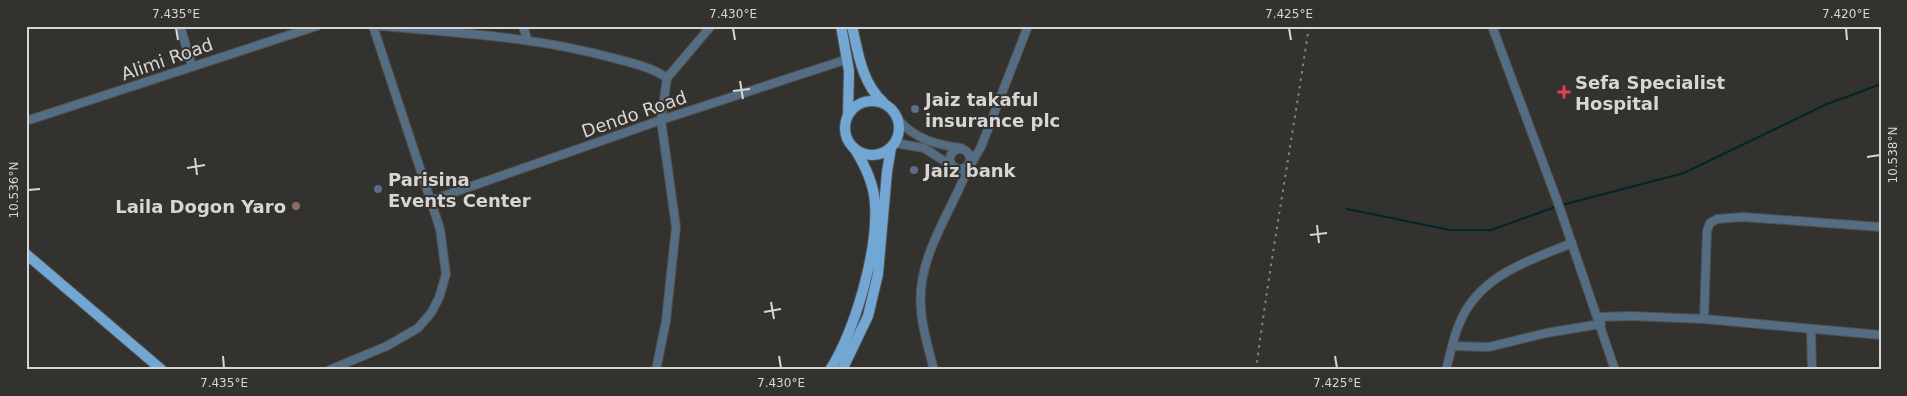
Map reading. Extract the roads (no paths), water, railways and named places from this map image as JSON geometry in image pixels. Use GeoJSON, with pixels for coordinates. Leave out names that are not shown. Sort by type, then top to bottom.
{"type":"FeatureCollection","features":[{"type":"Feature","properties":{"kind":"main road"},"geometry":{"type":"LineString","coordinates":[[830,370],[840,354],[865,281],[871,248],[874,197],[869,175],[846,134],[848,59],[841,26]]}},
{"type":"Feature","properties":{"kind":"main road"},"geometry":{"type":"LineString","coordinates":[[842,370],[868,316],[878,274],[887,172],[893,145],[899,134],[898,120],[888,106],[875,94],[866,78],[852,26]]}},
{"type":"Feature","properties":{"kind":"main road"},"geometry":{"type":"LineString","coordinates":[[848,114],[859,104],[866,101],[881,102],[888,106]]}},
{"type":"Feature","properties":{"kind":"main road"},"geometry":{"type":"LineString","coordinates":[[854,148],[872,155],[893,145]]}},
{"type":"Feature","properties":{"kind":"main road"},"geometry":{"type":"LineString","coordinates":[[26,254],[162,370]]}},
{"type":"Feature","properties":{"kind":"street"},"geometry":{"type":"LineString","coordinates":[[180,26],[192,66]]}},
{"type":"Feature","properties":{"kind":"street","name":"Alimi Road"},"geometry":{"type":"LineString","coordinates":[[26,122],[317,26]]}},
{"type":"Feature","properties":{"kind":"street"},"geometry":{"type":"LineString","coordinates":[[329,370],[395,342],[418,328],[431,313],[439,298],[446,274],[444,249],[432,200],[373,26]]}},
{"type":"Feature","properties":{"kind":"street"},"geometry":{"type":"LineString","coordinates":[[381,26],[527,39],[590,52],[655,70],[667,78]]}},
{"type":"Feature","properties":{"kind":"street"},"geometry":{"type":"LineString","coordinates":[[523,26],[527,39]]}},
{"type":"Feature","properties":{"kind":"street"},"geometry":{"type":"LineString","coordinates":[[656,370],[666,321],[676,227],[661,120],[667,78],[711,26]]}},
{"type":"Feature","properties":{"kind":"street"},"geometry":{"type":"LineString","coordinates":[[934,370],[921,310],[920,294],[933,243],[958,188],[984,139],[1028,26]]}},
{"type":"Feature","properties":{"kind":"street"},"geometry":{"type":"LineString","coordinates":[[1492,26],[1572,243],[1582,277],[1600,321],[1615,370]]}},
{"type":"Feature","properties":{"kind":"street","name":"Dendo Road"},"geometry":{"type":"LineString","coordinates":[[432,200],[661,120],[848,59]]}},
{"type":"Feature","properties":{"kind":"street"},"geometry":{"type":"LineString","coordinates":[[898,120],[914,135],[945,146],[974,149],[984,139]]}},
{"type":"Feature","properties":{"kind":"street"},"geometry":{"type":"LineString","coordinates":[[893,145],[924,148],[954,167],[969,166]]}},
{"type":"Feature","properties":{"kind":"street"},"geometry":{"type":"LineString","coordinates":[[963,149],[970,154],[969,166]]}},
{"type":"Feature","properties":{"kind":"street"},"geometry":{"type":"LineString","coordinates":[[958,188],[959,174],[950,159],[951,153],[963,149]]}},
{"type":"Feature","properties":{"kind":"street"},"geometry":{"type":"LineString","coordinates":[[1704,319],[1707,231],[1710,223],[1717,219],[1743,217],[1881,227]]}},
{"type":"Feature","properties":{"kind":"street"},"geometry":{"type":"LineString","coordinates":[[1446,370],[1452,346],[1465,312],[1481,291],[1499,276],[1572,243]]}},
{"type":"Feature","properties":{"kind":"street"},"geometry":{"type":"LineString","coordinates":[[1452,346],[1489,347],[1600,321],[1631,316],[1704,319],[1881,335]]}},
{"type":"Feature","properties":{"kind":"street"},"geometry":{"type":"LineString","coordinates":[[1811,330],[1812,370]]}},
{"type":"Feature","properties":{"kind":"waterway"},"geometry":{"type":"LineString","coordinates":[[1562,205],[1684,173],[1827,104],[1881,84]]}},
{"type":"Feature","properties":{"kind":"waterway"},"geometry":{"type":"LineString","coordinates":[[1347,209],[1450,230],[1491,230],[1558,206]]}},
{"type":"Feature","properties":{"kind":"railway"},"geometry":{"type":"LineString","coordinates":[[1256,370],[1309,26]]}},
{"type":"Feature","properties":{"kind":"place","name":"Sefa Specialist Hospital"},"geometry":{"type":"Point","coordinates":[1564,92]}},
{"type":"Feature","properties":{"kind":"place","name":"Jaiz takaful insurance plc"},"geometry":{"type":"Point","coordinates":[915,109]}},
{"type":"Feature","properties":{"kind":"place","name":"Jaiz bank"},"geometry":{"type":"Point","coordinates":[914,170]}},
{"type":"Feature","properties":{"kind":"place","name":"Parisina Events Center"},"geometry":{"type":"Point","coordinates":[378,189]}},
{"type":"Feature","properties":{"kind":"place","name":"Laila Dogon Yaro"},"geometry":{"type":"Point","coordinates":[296,206]}}]}
